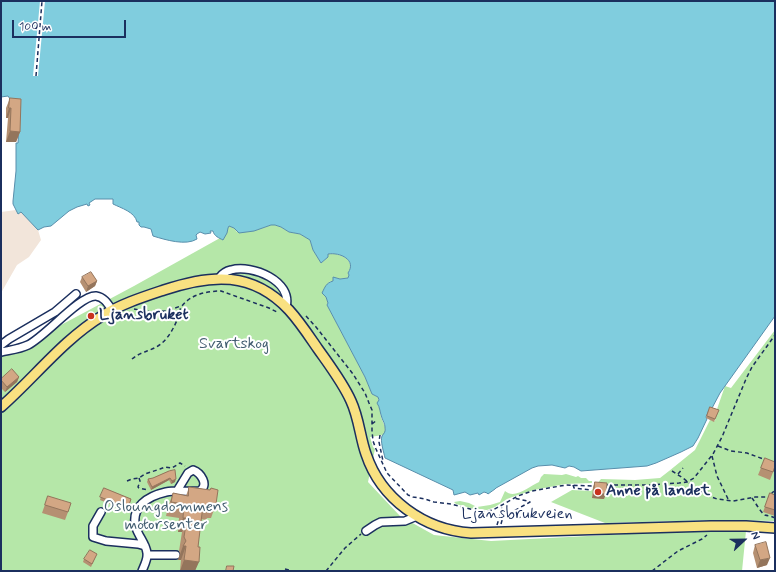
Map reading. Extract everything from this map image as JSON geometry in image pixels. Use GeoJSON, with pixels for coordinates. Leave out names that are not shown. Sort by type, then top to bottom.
{"type":"FeatureCollection","features":[{"type":"Feature","properties":{"kind":"main road","name":"Ljansbrukveien"},"geometry":{"type":"LineString","coordinates":[[1,407],[75,336],[93,322],[115,309],[142,297],[181,285],[202,280],[219,278],[230,279],[242,281],[258,287],[274,296],[284,311],[306,332],[347,392],[355,412],[366,455],[379,482],[385,490],[407,510],[436,525],[453,531],[471,533],[498,530],[711,526],[775,527]]}},
{"type":"Feature","properties":{"kind":"lane"},"geometry":{"type":"LineString","coordinates":[[219,278],[224,273],[233,269],[254,270],[262,273],[275,280],[283,289],[287,299],[284,311]]}},
{"type":"Feature","properties":{"kind":"lane"},"geometry":{"type":"LineString","coordinates":[[1,345],[55,312],[76,294]]}},
{"type":"Feature","properties":{"kind":"lane"},"geometry":{"type":"LineString","coordinates":[[1,352],[29,345],[77,305],[90,297],[95,296],[104,299],[115,309]]}},
{"type":"Feature","properties":{"kind":"lane"},"geometry":{"type":"LineString","coordinates":[[142,571],[147,555],[145,546],[136,529],[135,519],[139,507],[144,502],[156,495],[166,492],[200,492],[203,490],[205,484],[198,472],[193,470],[188,473],[177,491]]}},
{"type":"Feature","properties":{"kind":"lane"},"geometry":{"type":"LineString","coordinates":[[101,512],[93,526],[93,537],[106,541],[145,546]]}},
{"type":"Feature","properties":{"kind":"lane"},"geometry":{"type":"LineString","coordinates":[[366,531],[381,522],[405,521],[417,516]]}},
{"type":"Feature","properties":{"kind":"lane"},"geometry":{"type":"LineString","coordinates":[[147,555],[176,554]]}},
{"type":"Feature","properties":{"kind":"path"},"geometry":{"type":"LineString","coordinates":[[36,76],[42,1]]}},
{"type":"Feature","properties":{"kind":"path"},"geometry":{"type":"LineString","coordinates":[[132,358],[136,354],[157,346],[163,342],[177,320],[182,306],[186,301],[198,295],[208,292],[221,291],[269,308],[284,311]]}},
{"type":"Feature","properties":{"kind":"path"},"geometry":{"type":"LineString","coordinates":[[115,309],[130,308],[152,312],[182,306]]}},
{"type":"Feature","properties":{"kind":"path"},"geometry":{"type":"LineString","coordinates":[[303,314],[316,327],[357,380],[365,393],[372,414],[372,431],[374,441],[387,473],[408,495],[422,500],[451,504],[482,512],[493,510],[513,498],[532,491],[573,485],[596,486]]}},
{"type":"Feature","properties":{"kind":"path"},"geometry":{"type":"LineString","coordinates":[[602,486],[687,482],[698,473],[712,456],[752,367],[775,335]]}},
{"type":"Feature","properties":{"kind":"path"},"geometry":{"type":"LineString","coordinates":[[372,424],[377,420]]}},
{"type":"Feature","properties":{"kind":"path"},"geometry":{"type":"LineString","coordinates":[[380,435],[379,442],[384,465]]}},
{"type":"Feature","properties":{"kind":"path"},"geometry":{"type":"LineString","coordinates":[[717,446],[731,451],[747,453],[771,462]]}},
{"type":"Feature","properties":{"kind":"path"},"geometry":{"type":"LineString","coordinates":[[712,456],[717,476],[730,501]]}},
{"type":"Feature","properties":{"kind":"path"},"geometry":{"type":"LineString","coordinates":[[127,481],[139,478],[160,468],[172,468],[180,463],[184,464],[190,472]]}},
{"type":"Feature","properties":{"kind":"path"},"geometry":{"type":"LineString","coordinates":[[678,474],[683,468]]}},
{"type":"Feature","properties":{"kind":"path"},"geometry":{"type":"LineString","coordinates":[[672,471],[695,488],[709,496],[721,500],[730,501],[760,496],[774,498]]}},
{"type":"Feature","properties":{"kind":"path"},"geometry":{"type":"LineString","coordinates":[[139,478],[140,481],[138,487],[150,491],[156,495]]}},
{"type":"Feature","properties":{"kind":"path"},"geometry":{"type":"LineString","coordinates":[[573,485],[573,488],[591,490]]}},
{"type":"Feature","properties":{"kind":"path"},"geometry":{"type":"LineString","coordinates":[[768,496],[775,490]]}},
{"type":"Feature","properties":{"kind":"path"},"geometry":{"type":"LineString","coordinates":[[751,497],[762,513],[775,518]]}},
{"type":"Feature","properties":{"kind":"path"},"geometry":{"type":"LineString","coordinates":[[498,530],[503,517],[530,501],[513,498]]}},
{"type":"Feature","properties":{"kind":"path"},"geometry":{"type":"LineString","coordinates":[[498,530],[500,511],[503,504]]}},
{"type":"Feature","properties":{"kind":"path"},"geometry":{"type":"LineString","coordinates":[[518,509],[520,518]]}},
{"type":"Feature","properties":{"kind":"path"},"geometry":{"type":"LineString","coordinates":[[652,571],[678,551],[704,537],[708,533],[711,526]]}},
{"type":"Feature","properties":{"kind":"path"},"geometry":{"type":"LineString","coordinates":[[326,571],[345,548],[366,531]]}},
{"type":"Feature","properties":{"kind":"path"},"geometry":{"type":"LineString","coordinates":[[285,569],[293,571]]}},
{"type":"Feature","properties":{"kind":"shaded area"},"geometry":{"type":"Polygon","coordinates":[[[16,210],[18,214],[21,211],[38,230],[41,240],[29,257],[17,265],[1,293],[1,212],[16,210]]]}},
{"type":"Feature","properties":{"kind":"green space","name":"Svartskog"},"geometry":{"type":"Polygon","coordinates":[[[271,225],[281,227],[289,232],[300,234],[310,240],[313,250],[321,263],[328,257],[328,254],[337,254],[349,261],[350,268],[348,278],[336,278],[329,282],[326,297],[328,303],[327,305],[365,377],[372,394],[378,397],[381,417],[385,427],[385,433],[383,435],[370,437],[375,449],[368,482],[400,516],[434,535],[491,541],[704,530],[746,531],[742,571],[1,571],[1,357],[220,238],[223,240],[229,226],[234,228],[237,232],[246,232],[271,225]]]}},
{"type":"Feature","properties":{"kind":"green space"},"geometry":{"type":"Polygon","coordinates":[[[775,330],[775,521],[714,520],[605,523],[551,502],[572,490],[591,491],[601,479],[635,480],[660,478],[695,450],[710,420],[715,421],[716,412],[725,386],[731,388],[775,330]]]}},
{"type":"Feature","properties":{"kind":"green space"},"geometry":{"type":"Polygon","coordinates":[[[544,474],[566,474],[576,477],[578,476],[592,481],[592,483],[565,484],[534,490],[507,499],[495,507],[487,510],[474,509],[456,504],[454,502],[460,501],[477,507],[500,502],[505,491],[513,494],[518,493],[539,482],[544,474]]]}},
{"type":"Feature","properties":{"kind":"water"},"geometry":{"type":"Polygon","coordinates":[[[1,1],[775,1],[775,316],[720,393],[711,410],[709,410],[706,417],[707,419],[693,446],[647,466],[581,471],[569,466],[565,468],[552,465],[538,466],[496,488],[488,494],[484,492],[479,495],[478,493],[470,495],[465,492],[454,495],[453,490],[385,458],[381,441],[385,432],[385,425],[377,403],[379,400],[378,397],[372,394],[365,377],[327,305],[328,303],[326,297],[322,293],[327,284],[333,281],[333,277],[340,279],[348,278],[350,264],[346,258],[337,254],[328,254],[328,257],[321,263],[313,250],[310,240],[300,234],[289,232],[275,225],[254,231],[239,233],[234,228],[229,226],[223,240],[218,238],[213,231],[205,234],[200,232],[196,235],[197,239],[187,242],[176,242],[164,239],[153,236],[151,229],[141,227],[139,222],[137,222],[131,213],[113,204],[113,199],[95,199],[89,203],[90,205],[88,206],[87,204],[77,207],[69,211],[51,226],[38,230],[21,212],[18,214],[13,201],[16,171],[16,143],[18,143],[20,106],[15,106],[8,96],[1,97],[1,1]]]}},
{"type":"Feature","properties":{"kind":"pier"},"geometry":{"type":"Polygon","coordinates":[[[40,1],[45,1],[38,76],[33,76],[40,1]]]}},
{"type":"Feature","properties":{"kind":"building"},"geometry":{"type":"Polygon","coordinates":[[[10,98],[21,99],[20,132],[10,131],[10,98]]]}},
{"type":"Feature","properties":{"kind":"building"},"geometry":{"type":"Polygon","coordinates":[[[91,272],[97,281],[88,286],[82,277],[91,272]]]}},
{"type":"Feature","properties":{"kind":"building"},"geometry":{"type":"Polygon","coordinates":[[[12,369],[19,377],[7,387],[1,379],[12,369]]]}},
{"type":"Feature","properties":{"kind":"building"},"geometry":{"type":"Polygon","coordinates":[[[710,407],[719,410],[715,419],[707,416],[710,407]]]}},
{"type":"Feature","properties":{"kind":"building"},"geometry":{"type":"Polygon","coordinates":[[[765,458],[775,462],[773,472],[761,468],[765,458]]]}},
{"type":"Feature","properties":{"kind":"building"},"geometry":{"type":"Polygon","coordinates":[[[175,470],[176,479],[172,481],[170,478],[152,487],[148,479],[175,470]]]}},
{"type":"Feature","properties":{"kind":"building"},"geometry":{"type":"Polygon","coordinates":[[[595,482],[607,483],[606,494],[594,493],[595,482]]]}},
{"type":"Feature","properties":{"kind":"building"},"geometry":{"type":"Polygon","coordinates":[[[189,487],[210,490],[211,488],[218,490],[216,504],[211,504],[211,506],[203,505],[198,547],[200,547],[199,562],[184,560],[186,546],[183,546],[186,541],[184,537],[187,518],[183,518],[184,504],[171,502],[173,493],[188,496],[189,487]]]}},
{"type":"Feature","properties":{"kind":"building"},"geometry":{"type":"Polygon","coordinates":[[[104,488],[131,499],[128,508],[100,497],[104,488]]]}},
{"type":"Feature","properties":{"kind":"building"},"geometry":{"type":"Polygon","coordinates":[[[770,493],[775,495],[775,510],[765,507],[770,493]]]}},
{"type":"Feature","properties":{"kind":"building"},"geometry":{"type":"Polygon","coordinates":[[[48,496],[71,503],[68,512],[45,505],[48,496]]]}},
{"type":"Feature","properties":{"kind":"building"},"geometry":{"type":"Polygon","coordinates":[[[766,542],[770,558],[760,560],[755,545],[766,542]]]}},
{"type":"Feature","properties":{"kind":"building"},"geometry":{"type":"Polygon","coordinates":[[[90,550],[97,554],[92,564],[84,559],[90,550]]]}},
{"type":"Feature","properties":{"kind":"building"},"geometry":{"type":"Polygon","coordinates":[[[227,566],[234,566],[233,571],[226,571],[227,566]]]}},
{"type":"Feature","properties":{"kind":"place","name":"Ljansbruket"},"geometry":{"type":"Point","coordinates":[91,316]}},
{"type":"Feature","properties":{"kind":"place","name":"Anne på landet"},"geometry":{"type":"Point","coordinates":[598,492]}},
{"type":"Feature","properties":{"kind":"park label","name":"Osloungdommens motorsenter"},"geometry":{"type":"Point","coordinates":[166,517]}}]}
